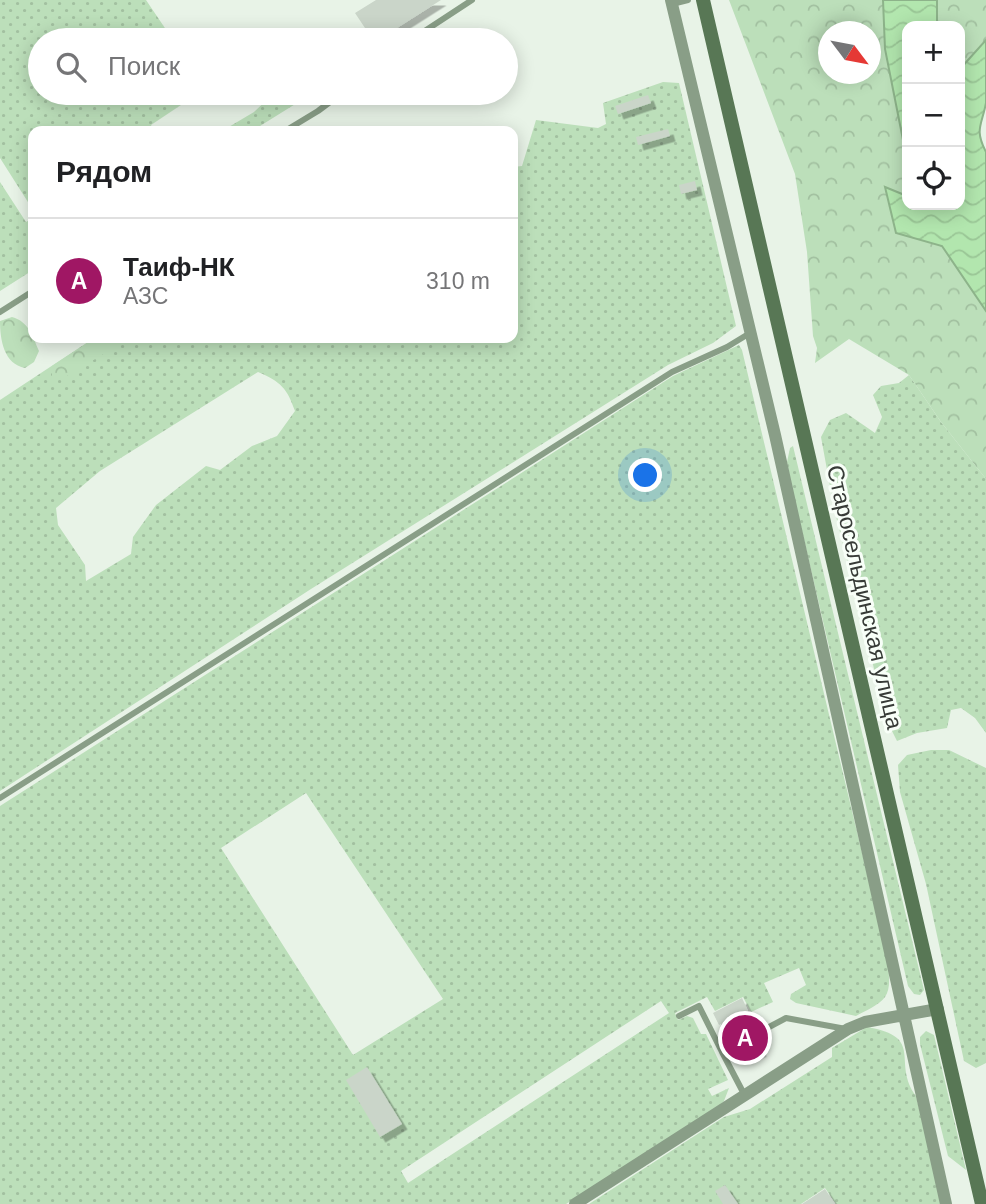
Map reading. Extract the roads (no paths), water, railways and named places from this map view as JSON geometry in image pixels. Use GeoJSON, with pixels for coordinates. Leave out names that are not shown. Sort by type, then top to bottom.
{"type":"FeatureCollection","features":[{"type":"Feature","properties":{"kind":"main road","name":"Старосельдинская улица"},"geometry":{"type":"LineString","coordinates":[[703,0],[982,1204]]}},
{"type":"Feature","properties":{"kind":"street"},"geometry":{"type":"LineString","coordinates":[[671,2],[750,333],[946,1204]]}},
{"type":"Feature","properties":{"kind":"street"},"geometry":{"type":"LineString","coordinates":[[575,1204],[848,1029],[865,1022],[938,1009]]}},
{"type":"Feature","properties":{"kind":"lane"},"geometry":{"type":"LineString","coordinates":[[429,28],[472,0]]}},
{"type":"Feature","properties":{"kind":"lane"},"geometry":{"type":"LineString","coordinates":[[671,2],[688,0]]}},
{"type":"Feature","properties":{"kind":"lane"},"geometry":{"type":"LineString","coordinates":[[293,126],[326,105]]}},
{"type":"Feature","properties":{"kind":"lane"},"geometry":{"type":"LineString","coordinates":[[0,312],[28,294]]}},
{"type":"Feature","properties":{"kind":"lane"},"geometry":{"type":"LineString","coordinates":[[0,798],[673,372],[750,333]]}},
{"type":"Feature","properties":{"kind":"lane"},"geometry":{"type":"LineString","coordinates":[[679,1016],[699,1006],[745,1095]]}},
{"type":"Feature","properties":{"kind":"lane"},"geometry":{"type":"LineString","coordinates":[[722,1052],[786,1018],[848,1029]]}},
{"type":"Feature","properties":{"kind":"water"},"geometry":{"type":"Polygon","coordinates":[[[883,0],[937,0],[937,21],[902,21],[902,135],[885,49],[883,0]]]}},
{"type":"Feature","properties":{"kind":"water"},"geometry":{"type":"Polygon","coordinates":[[[986,40],[986,103],[980,138],[986,152],[986,311],[942,246],[896,233],[885,187],[902,194],[902,210],[965,210],[965,63],[986,40]]]}},
{"type":"Feature","properties":{"kind":"place","name":"Таиф-НК"},"geometry":{"type":"Point","coordinates":[745,1038]}}]}
